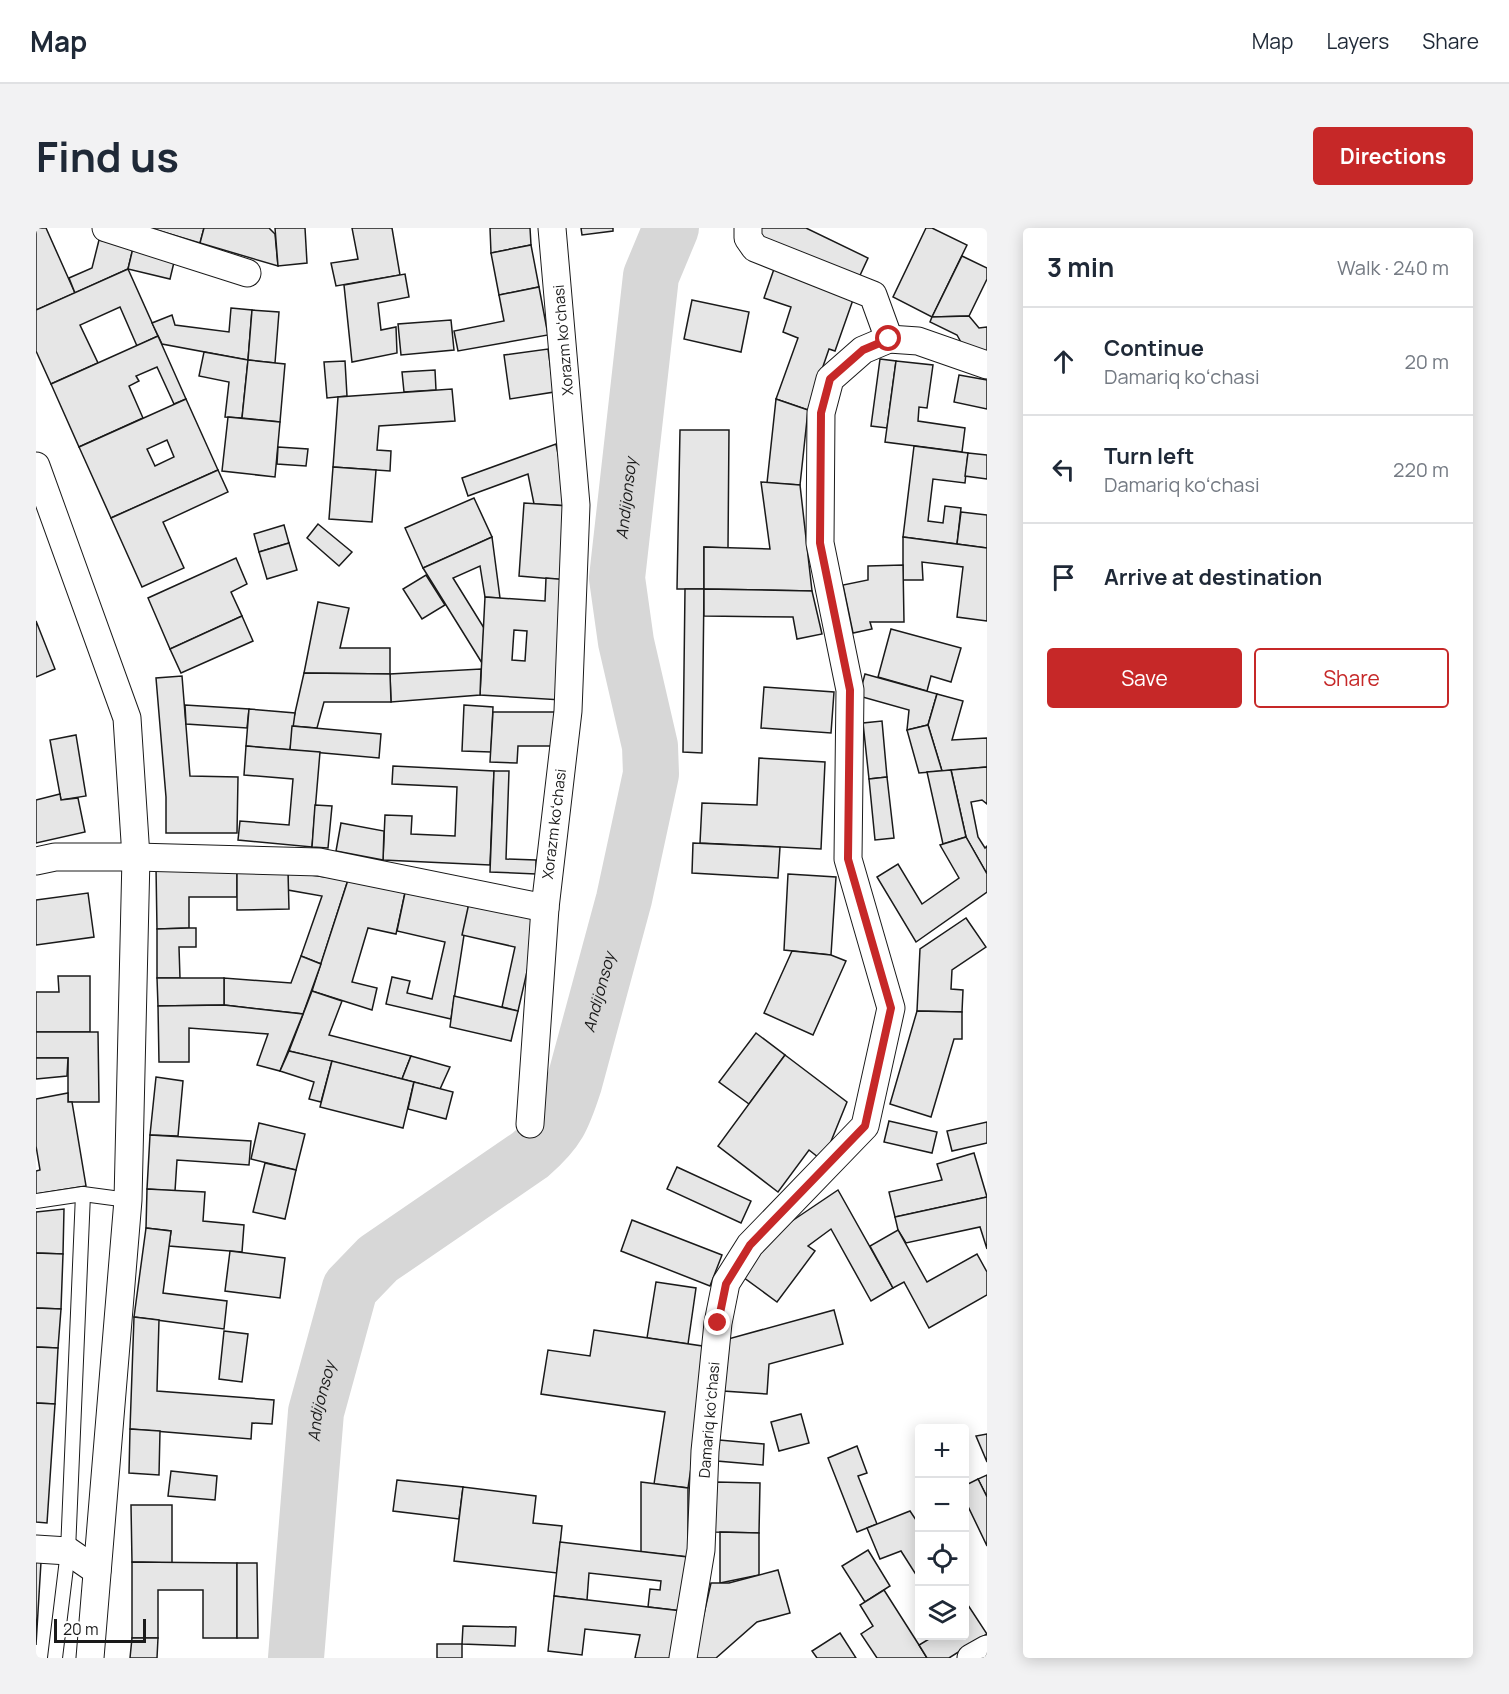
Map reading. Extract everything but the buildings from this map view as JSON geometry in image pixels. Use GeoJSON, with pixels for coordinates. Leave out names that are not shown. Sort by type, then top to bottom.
{"type":"FeatureCollection","features":[{"type":"Feature","properties":{"kind":"street"},"geometry":{"type":"LineString","coordinates":[[106,228],[247,273]]}},
{"type":"Feature","properties":{"kind":"street","name":"Xorazm koʻchasi"},"geometry":{"type":"LineString","coordinates":[[530,1124],[545,908],[568,711],[576,505],[552,228]]}},
{"type":"Feature","properties":{"kind":"street"},"geometry":{"type":"LineString","coordinates":[[748,228],[748,238],[755,248],[873,295],[889,339]]}},
{"type":"Feature","properties":{"kind":"street","name":"Damariq koʻchasi"},"geometry":{"type":"LineString","coordinates":[[683,1658],[701,1550],[706,1439],[718,1323],[726,1284],[750,1245],[865,1126],[891,1008],[848,859],[850,690],[820,543],[821,413],[830,379],[863,350],[889,339],[918,341],[987,366]]}},
{"type":"Feature","properties":{"kind":"street"},"geometry":{"type":"LineString","coordinates":[[36,466],[127,718],[136,857],[128,1200],[90,1658]]}},
{"type":"Feature","properties":{"kind":"street"},"geometry":{"type":"LineString","coordinates":[[36,861],[55,857],[136,857],[319,862],[545,908]]}},
{"type":"Feature","properties":{"kind":"street"},"geometry":{"type":"LineString","coordinates":[[36,1549],[68,1551],[96,1571]]}},
{"type":"Feature","properties":{"kind":"street"},"geometry":{"type":"LineString","coordinates":[[971,1658],[987,1649]]}},
{"type":"Feature","properties":{"kind":"lane"},"geometry":{"type":"LineString","coordinates":[[36,1201],[83,1194],[128,1200]]}},
{"type":"Feature","properties":{"kind":"lane"},"geometry":{"type":"LineString","coordinates":[[56,1658],[68,1551],[83,1194]]}},
{"type":"Feature","properties":{"kind":"waterway","name":"Andijonsoy"},"geometry":{"type":"LineString","coordinates":[[296,1658],[316,1412],[350,1288],[378,1259],[530,1155],[553,1131],[563,1115],[574,1084],[624,899],[651,774],[650,746],[626,642],[617,578],[651,276],[671,228]]}},
{"type":"Feature","properties":{"kind":"route"},"geometry":{"type":"LineString","coordinates":[[718,1323],[726,1284],[750,1245],[865,1126],[891,1008],[848,859],[850,690],[820,543],[821,413],[830,379],[863,350],[889,339]]}}]}
